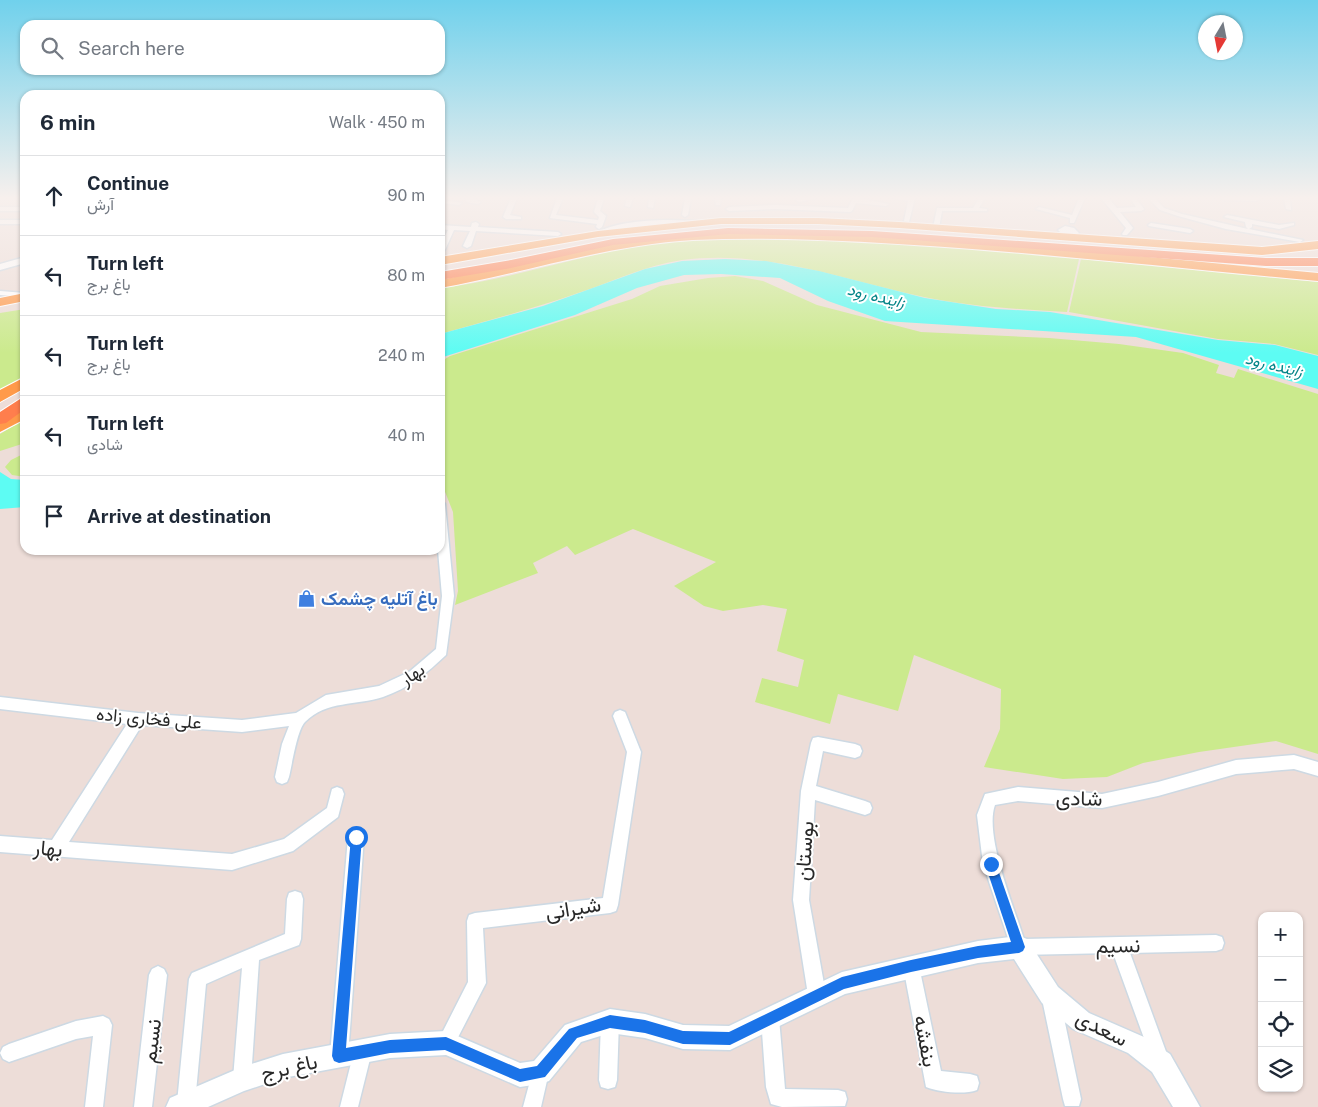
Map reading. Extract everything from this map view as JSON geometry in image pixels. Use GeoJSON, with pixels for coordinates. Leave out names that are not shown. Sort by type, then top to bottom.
{"type":"FeatureCollection","features":[{"type":"Feature","properties":{"kind":"highway"},"geometry":{"type":"LineString","coordinates":[[445,268],[544,250]]}},
{"type":"Feature","properties":{"kind":"highway"},"geometry":{"type":"LineString","coordinates":[[445,276],[498,270],[554,254],[578,250]]}},
{"type":"Feature","properties":{"kind":"highway"},"geometry":{"type":"LineString","coordinates":[[1088,250],[1318,275]]}},
{"type":"Feature","properties":{"kind":"highway"},"geometry":{"type":"LineString","coordinates":[[1091,250],[1266,262],[1318,262]]}},
{"type":"Feature","properties":{"kind":"highway"},"geometry":{"type":"LineString","coordinates":[[1173,250],[1235,254],[1295,250]]}},
{"type":"Feature","properties":{"kind":"highway"},"geometry":{"type":"LineString","coordinates":[[445,263],[505,258]]}},
{"type":"Feature","properties":{"kind":"highway"},"geometry":{"type":"LineString","coordinates":[[0,407],[20,394]]}},
{"type":"Feature","properties":{"kind":"highway"},"geometry":{"type":"LineString","coordinates":[[0,419],[20,405]]}},
{"type":"Feature","properties":{"kind":"main road"},"geometry":{"type":"LineString","coordinates":[[445,262],[501,250]]}},
{"type":"Feature","properties":{"kind":"main road"},"geometry":{"type":"LineString","coordinates":[[445,283],[488,276],[604,250]]}},
{"type":"Feature","properties":{"kind":"main road"},"geometry":{"type":"LineString","coordinates":[[1016,250],[1318,275]]}},
{"type":"Feature","properties":{"kind":"main road"},"geometry":{"type":"LineString","coordinates":[[1235,250],[1278,250]]}},
{"type":"Feature","properties":{"kind":"main road"},"geometry":{"type":"LineString","coordinates":[[0,267],[20,261]]}},
{"type":"Feature","properties":{"kind":"main road"},"geometry":{"type":"LineString","coordinates":[[0,302],[20,297]]}},
{"type":"Feature","properties":{"kind":"main road"},"geometry":{"type":"LineString","coordinates":[[0,309],[20,306]]}},
{"type":"Feature","properties":{"kind":"main road"},"geometry":{"type":"LineString","coordinates":[[0,397],[20,384]]}},
{"type":"Feature","properties":{"kind":"main road"},"geometry":{"type":"LineString","coordinates":[[0,427],[20,415]]}},
{"type":"Feature","properties":{"kind":"street"},"geometry":{"type":"LineString","coordinates":[[0,293],[20,295]]}},
{"type":"Feature","properties":{"kind":"street","name":"بهار"},"geometry":{"type":"LineString","coordinates":[[298,719],[326,700],[381,692],[414,676],[442,651],[448,596],[444,555]]}},
{"type":"Feature","properties":{"kind":"street","name":"علی فخاری زاده"},"geometry":{"type":"LineString","coordinates":[[0,703],[138,719],[242,726],[298,719]]}},
{"type":"Feature","properties":{"kind":"street","name":"شیرانی"},"geometry":{"type":"LineString","coordinates":[[446,1043],[477,983],[475,921],[610,905],[634,752],[620,716]]}},
{"type":"Feature","properties":{"kind":"street"},"geometry":{"type":"LineString","coordinates":[[56,848],[138,719]]}},
{"type":"Feature","properties":{"kind":"street"},"geometry":{"type":"LineString","coordinates":[[282,776],[289,744],[298,719]]}},
{"type":"Feature","properties":{"kind":"street","name":"بوستان"},"geometry":{"type":"LineString","coordinates":[[817,995],[801,900],[808,791],[818,743],[855,751]]}},
{"type":"Feature","properties":{"kind":"street","name":"شادی"},"geometry":{"type":"LineString","coordinates":[[1019,947],[991,864],[984,815],[990,798],[1018,794],[1102,801],[1158,789],[1236,767],[1294,762],[1318,769]]}},
{"type":"Feature","properties":{"kind":"street"},"geometry":{"type":"LineString","coordinates":[[808,791],[865,808]]}},
{"type":"Feature","properties":{"kind":"street","name":"بهار"},"geometry":{"type":"LineString","coordinates":[[0,844],[232,862],[288,846],[333,812],[337,794]]}},
{"type":"Feature","properties":{"kind":"street"},"geometry":{"type":"LineString","coordinates":[[339,1056],[356,837]]}},
{"type":"Feature","properties":{"kind":"street"},"geometry":{"type":"LineString","coordinates":[[183,1105],[198,979],[251,955],[293,939],[296,899]]}},
{"type":"Feature","properties":{"kind":"street","name":"نسیم"},"geometry":{"type":"LineString","coordinates":[[1019,947],[1216,943]]}},
{"type":"Feature","properties":{"kind":"street"},"geometry":{"type":"LineString","coordinates":[[1119,946],[1161,1063]]}},
{"type":"Feature","properties":{"kind":"street"},"geometry":{"type":"LineString","coordinates":[[532,1107],[540,1072],[573,1033],[610,1021],[645,1026],[683,1037],[730,1038],[842,983],[978,952],[1019,947]]}},
{"type":"Feature","properties":{"kind":"street","name":"سعدی"},"geometry":{"type":"LineString","coordinates":[[1019,947],[1050,995],[1080,1020],[1136,1045],[1161,1063],[1187,1107]]}},
{"type":"Feature","properties":{"kind":"street"},"geometry":{"type":"LineString","coordinates":[[242,1079],[251,955]]}},
{"type":"Feature","properties":{"kind":"street","name":"بنفشه"},"geometry":{"type":"LineString","coordinates":[[911,966],[933,1080],[970,1083]]}},
{"type":"Feature","properties":{"kind":"street","name":"نسیم"},"geometry":{"type":"LineString","coordinates":[[143,1107],[158,974]]}},
{"type":"Feature","properties":{"kind":"street"},"geometry":{"type":"LineString","coordinates":[[1050,995],[1072,1099]]}},
{"type":"Feature","properties":{"kind":"street"},"geometry":{"type":"LineString","coordinates":[[770,1018],[775,1087],[778,1097],[790,1099],[838,1099]]}},
{"type":"Feature","properties":{"kind":"street"},"geometry":{"type":"LineString","coordinates":[[608,1080],[610,1021]]}},
{"type":"Feature","properties":{"kind":"street"},"geometry":{"type":"LineString","coordinates":[[9,1053],[76,1030],[103,1025],[94,1107]]}},
{"type":"Feature","properties":{"kind":"street","name":"باغ برج"},"geometry":{"type":"LineString","coordinates":[[183,1105],[242,1079],[283,1066],[390,1046],[446,1043],[520,1075],[540,1072]]}},
{"type":"Feature","properties":{"kind":"street"},"geometry":{"type":"LineString","coordinates":[[350,1107],[363,1051]]}},
{"type":"Feature","properties":{"kind":"green space"},"geometry":{"type":"Polygon","coordinates":[[[617,250],[983,250],[1079,259],[1067,312],[959,303],[924,297],[774,262],[713,258],[669,262],[544,304],[445,333],[445,287],[491,280],[617,250]]]}},
{"type":"Feature","properties":{"kind":"green space"},"geometry":{"type":"Polygon","coordinates":[[[1081,259],[1318,282],[1318,355],[1274,344],[1218,339],[1069,312],[1081,259]]]}},
{"type":"Feature","properties":{"kind":"green space"},"geometry":{"type":"Polygon","coordinates":[[[735,276],[763,281],[817,305],[921,332],[1049,338],[1119,344],[1183,353],[1219,365],[1216,373],[1234,378],[1238,369],[1318,394],[1318,754],[1276,741],[1199,752],[1143,763],[1107,777],[1063,779],[984,767],[1000,729],[1001,689],[914,655],[898,711],[838,694],[830,724],[755,702],[762,678],[798,687],[804,660],[777,651],[787,609],[763,605],[723,611],[704,606],[674,586],[716,562],[633,529],[575,555],[567,546],[533,563],[538,573],[455,605],[458,591],[453,512],[445,492],[445,359],[632,299],[660,286],[708,278],[735,276]]]}},
{"type":"Feature","properties":{"kind":"green space"},"geometry":{"type":"Polygon","coordinates":[[[20,310],[20,379],[0,392],[0,313],[20,310]]]}},
{"type":"Feature","properties":{"kind":"green space"},"geometry":{"type":"Polygon","coordinates":[[[20,422],[20,445],[0,451],[0,434],[20,422]]]}},
{"type":"Feature","properties":{"kind":"green space"},"geometry":{"type":"Polygon","coordinates":[[[20,456],[20,476],[12,475],[5,467],[11,460],[20,456]]]}},
{"type":"Feature","properties":{"kind":"water","name":"زاینده رود"},"geometry":{"type":"Polygon","coordinates":[[[725,259],[766,261],[819,271],[925,298],[996,309],[1050,312],[1218,340],[1275,345],[1318,356],[1318,389],[1136,337],[885,321],[828,301],[780,278],[721,274],[684,275],[637,288],[575,315],[445,356],[445,333],[543,306],[645,269],[682,261],[725,259]]]}},
{"type":"Feature","properties":{"kind":"water"},"geometry":{"type":"Polygon","coordinates":[[[0,472],[11,479],[20,480],[20,507],[0,509],[0,472]]]}},
{"type":"Feature","properties":{"kind":"place","name":"باغ آتلیه چشمک"},"geometry":{"type":"Point","coordinates":[307,598]}},
{"type":"Feature","properties":{"kind":"route"},"geometry":{"type":"LineString","coordinates":[[356,837],[339,1056],[390,1046],[446,1043],[520,1075],[540,1072],[573,1033],[610,1021],[645,1026],[683,1037],[730,1038],[842,983],[978,952],[1019,947],[991,864]]}}]}
